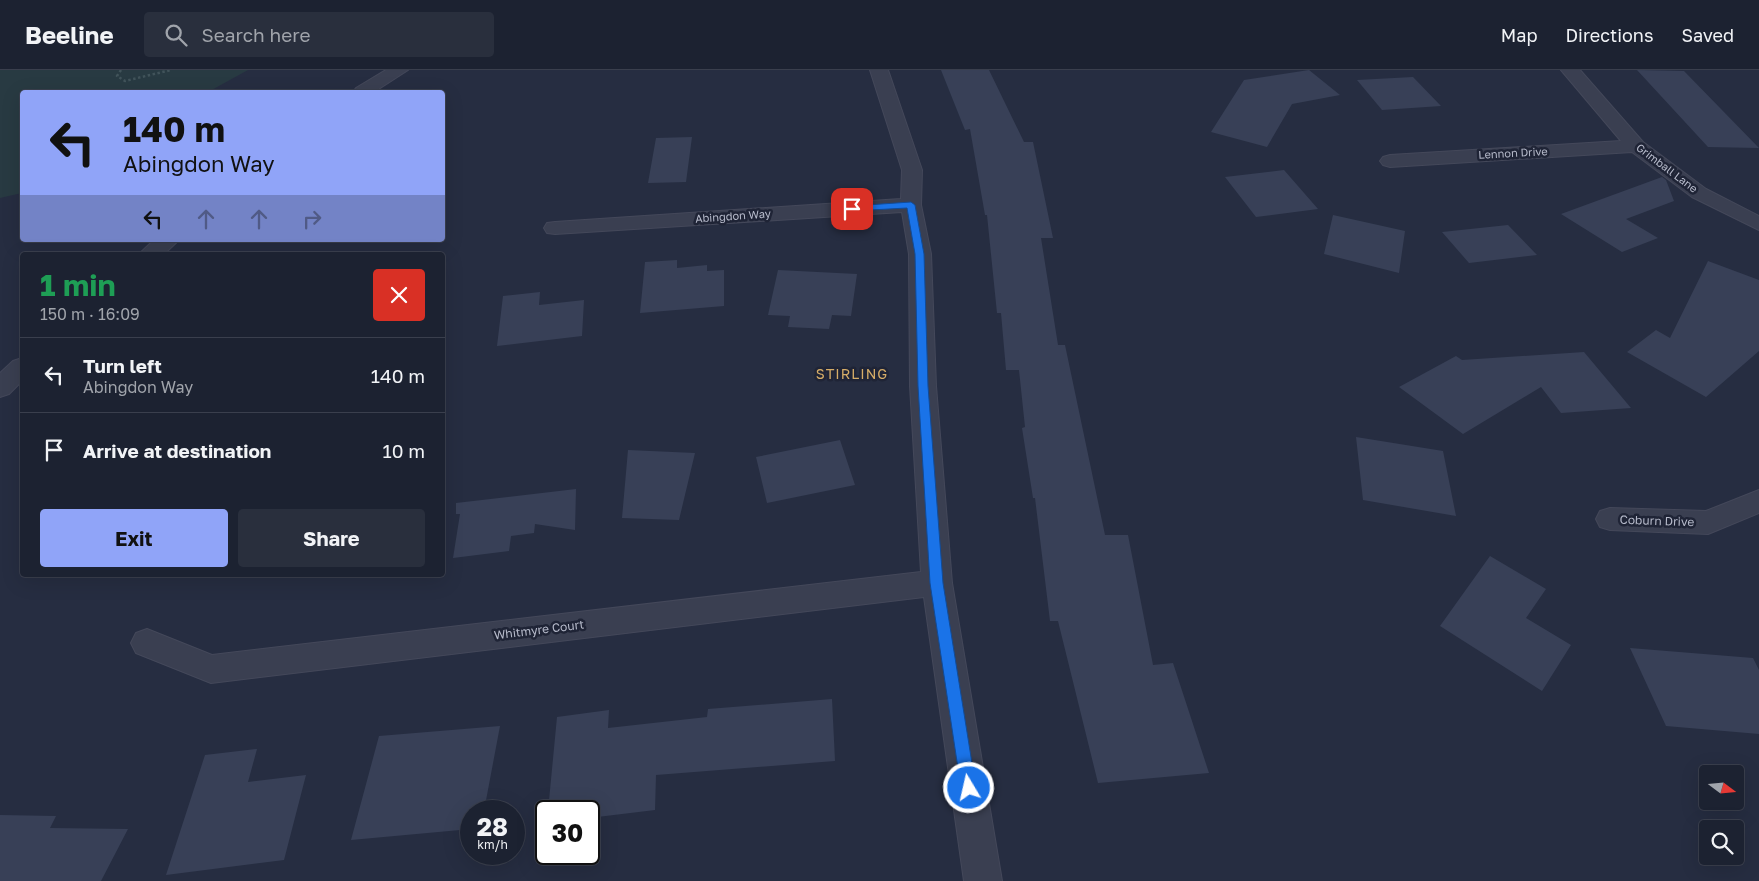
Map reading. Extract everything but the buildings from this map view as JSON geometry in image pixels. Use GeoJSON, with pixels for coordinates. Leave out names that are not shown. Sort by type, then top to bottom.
{"type":"FeatureCollection","features":[{"type":"Feature","properties":{"kind":"street"},"geometry":{"type":"LineString","coordinates":[[365,90],[400,70]]}},
{"type":"Feature","properties":{"kind":"street"},"geometry":{"type":"LineString","coordinates":[[879,70],[912,170],[911,205],[920,254],[923,386],[937,583],[983,881]]}},
{"type":"Feature","properties":{"kind":"street","name":"Grimball Lane"},"geometry":{"type":"LineString","coordinates":[[1570,70],[1636,146],[1699,193],[1759,224]]}},
{"type":"Feature","properties":{"kind":"street","name":"Lennon Drive"},"geometry":{"type":"LineString","coordinates":[[1390,161],[1636,146]]}},
{"type":"Feature","properties":{"kind":"street","name":"Abingdon Way"},"geometry":{"type":"LineString","coordinates":[[555,228],[911,205]]}},
{"type":"Feature","properties":{"kind":"street"},"geometry":{"type":"LineString","coordinates":[[153,252],[165,242]]}},
{"type":"Feature","properties":{"kind":"street"},"geometry":{"type":"LineString","coordinates":[[0,388],[20,369]]}},
{"type":"Feature","properties":{"kind":"street","name":"Coburn Drive"},"geometry":{"type":"LineString","coordinates":[[1610,519],[1708,523],[1759,501]]}},
{"type":"Feature","properties":{"kind":"street","name":"Whitmyre Court"},"geometry":{"type":"LineString","coordinates":[[147,643],[211,669],[937,583]]}},
{"type":"Feature","properties":{"kind":"path"},"geometry":{"type":"LineString","coordinates":[[121,70],[117,76],[125,81],[171,70]]}},
{"type":"Feature","properties":{"kind":"shaded area"},"geometry":{"type":"Polygon","coordinates":[[[0,70],[248,70],[212,90],[20,90],[20,193],[0,198],[0,70]]]}},
{"type":"Feature","properties":{"kind":"district","name":"STIRLING"},"geometry":{"type":"Point","coordinates":[852,374]}},
{"type":"Feature","properties":{"kind":"route"},"geometry":{"type":"LineString","coordinates":[[852,209],[911,205],[920,254],[923,386],[937,583],[969,788]]}}]}
